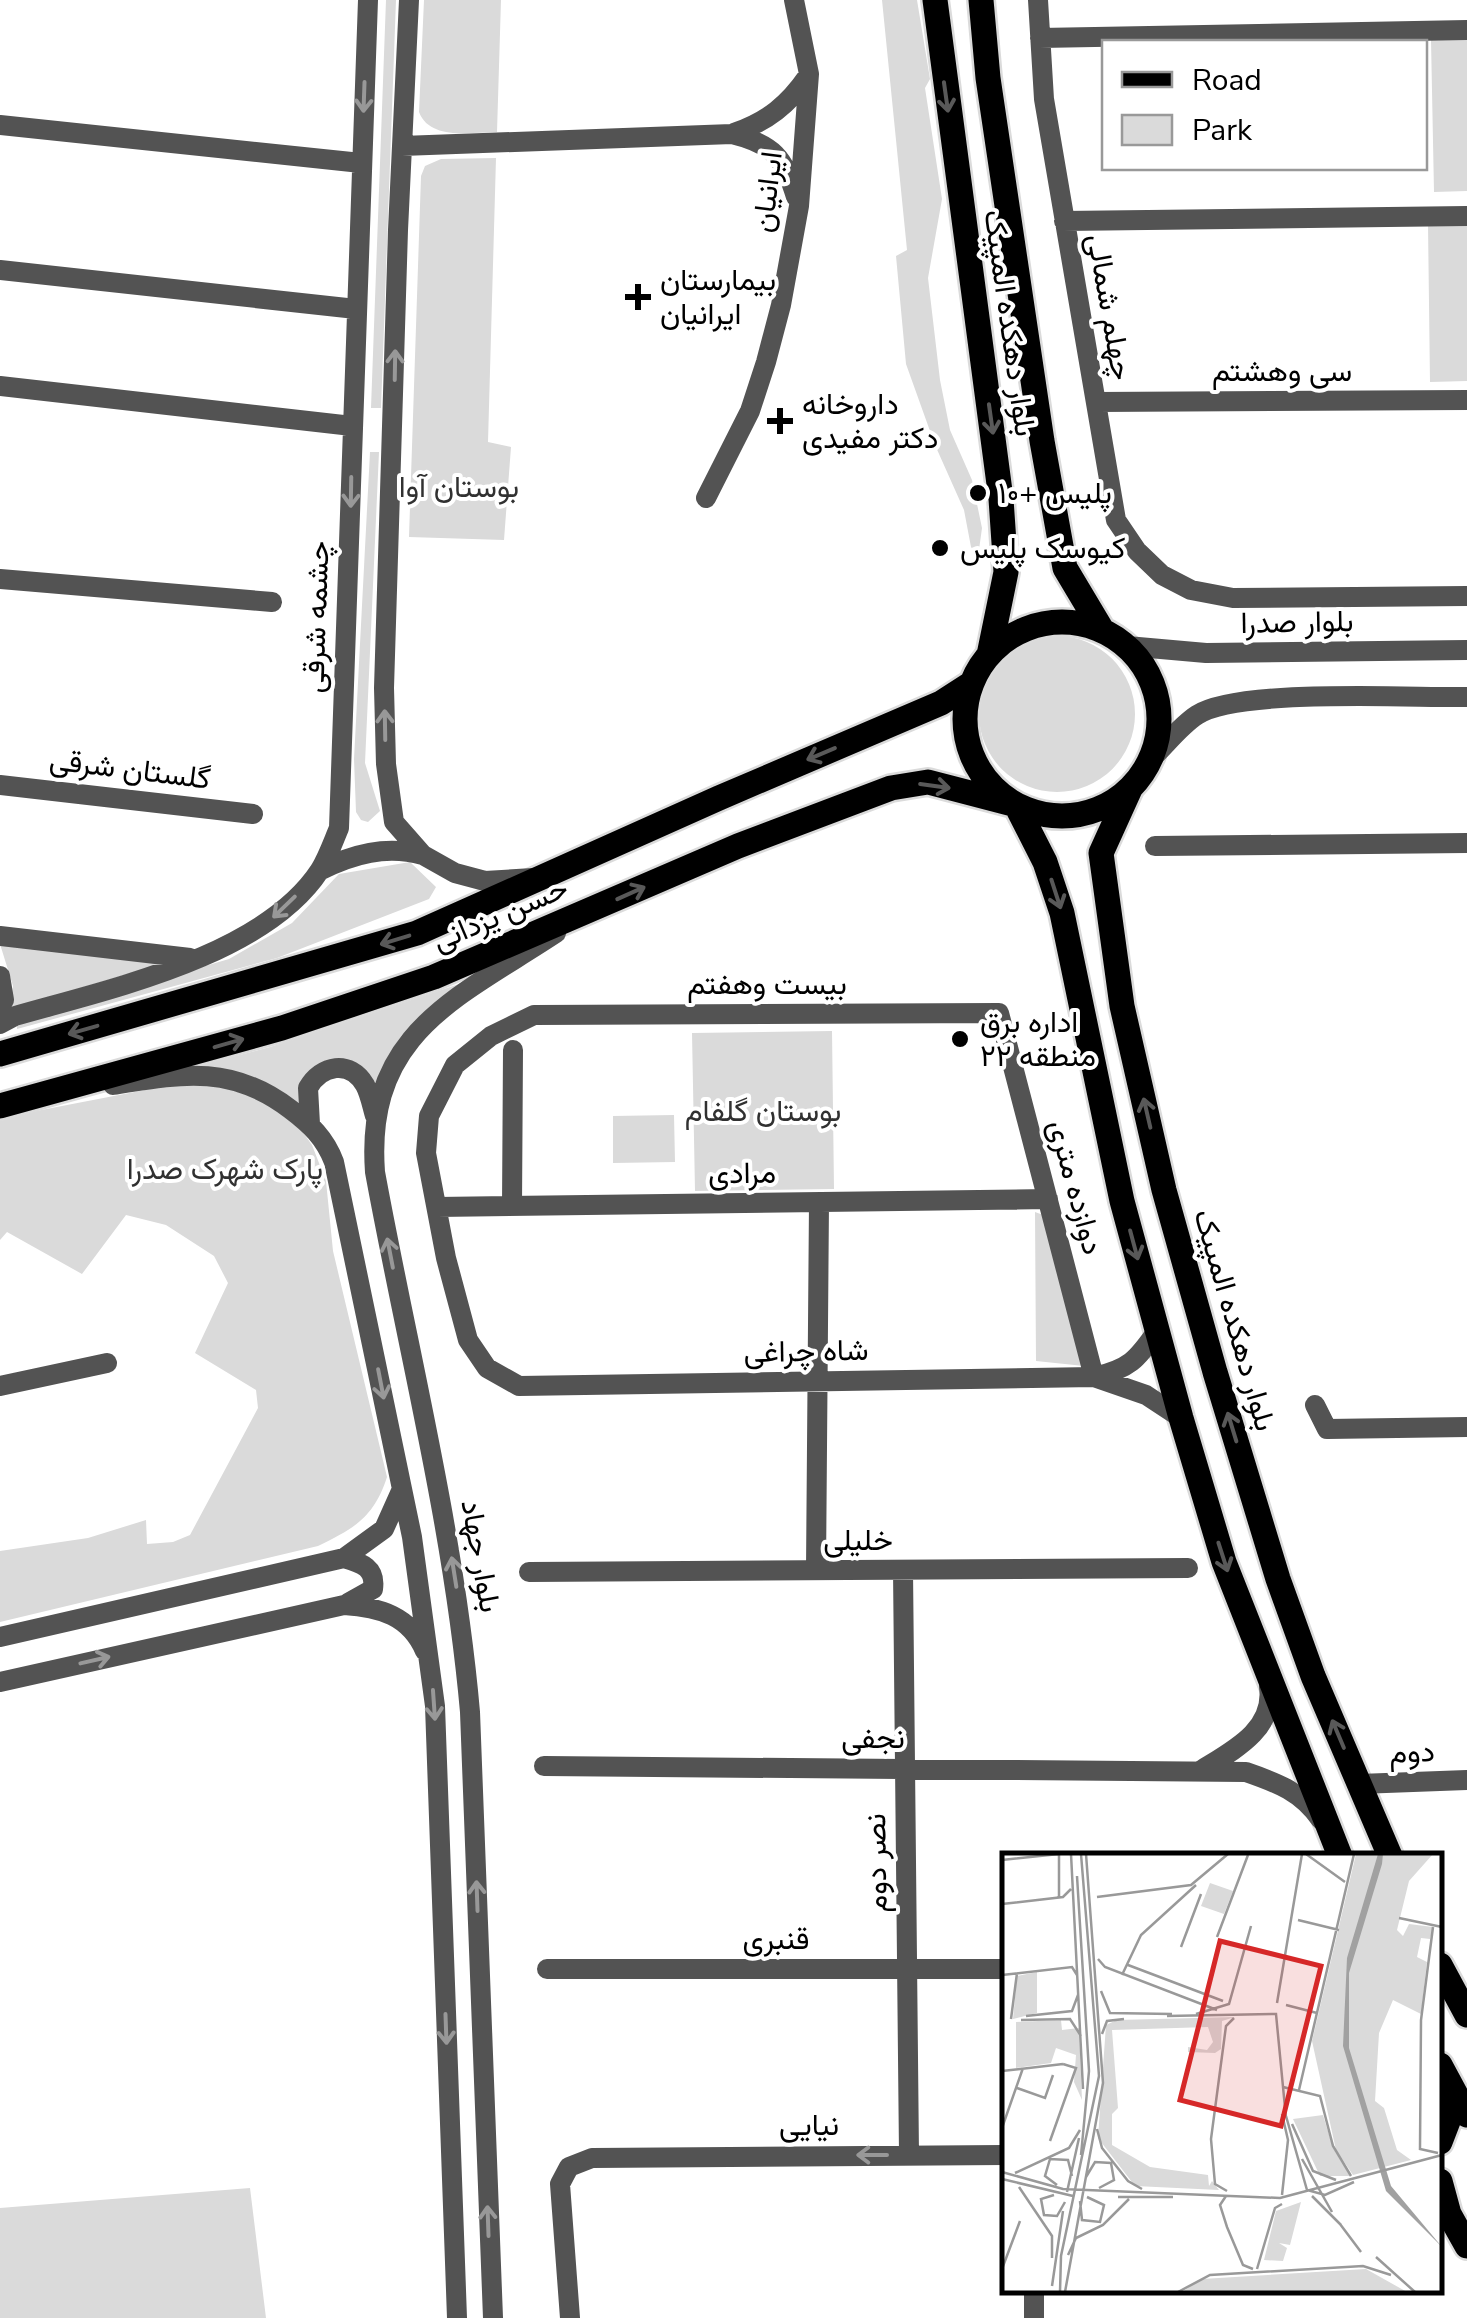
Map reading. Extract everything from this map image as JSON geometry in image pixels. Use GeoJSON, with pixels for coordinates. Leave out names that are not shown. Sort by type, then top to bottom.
{"type":"FeatureCollection","features":[{"type":"Feature","properties":{"kind":"main road","name":"بلوار دهکده المپیک"},"geometry":{"type":"LineString","coordinates":[[935,0],[1002,500],[1006,572],[989,655]]}},
{"type":"Feature","properties":{"kind":"main road","name":"بلوار دهکده المپیک"},"geometry":{"type":"LineString","coordinates":[[981,0],[991,97],[1061,546],[1066,568],[1102,630]]}},
{"type":"Feature","properties":{"kind":"main road"},"geometry":{"type":"LineString","coordinates":[[1072,622],[1102,630],[1128,646],[1147,670],[1158,698],[1160,728],[1152,758],[1130,789],[1105,806],[1076,815],[1045,815],[1016,805],[993,788],[976,765],[966,738],[965,710],[972,682],[989,655],[1012,635],[1041,624],[1072,622]]}},
{"type":"Feature","properties":{"kind":"main road","name":"حسن یزدانی"},"geometry":{"type":"LineString","coordinates":[[0,1054],[418,933],[941,703],[972,682]]}},
{"type":"Feature","properties":{"kind":"main road","name":"حسن یزدانی"},"geometry":{"type":"LineString","coordinates":[[12,1103],[282,1028],[434,977],[738,846],[890,788],[928,782],[1016,805]]}},
{"type":"Feature","properties":{"kind":"main road","name":"بلوار دهکده المپیک"},"geometry":{"type":"LineString","coordinates":[[1130,789],[1101,853],[1122,1006],[1164,1190],[1214,1372],[1278,1579],[1313,1676],[1389,1853]]}},
{"type":"Feature","properties":{"kind":"main road"},"geometry":{"type":"LineString","coordinates":[[1016,805],[1046,862],[1062,914],[1122,1201],[1224,1562],[1335,1845]]}},
{"type":"Feature","properties":{"kind":"main road"},"geometry":{"type":"LineString","coordinates":[[1442,1969],[1467,2016]]}},
{"type":"Feature","properties":{"kind":"main road"},"geometry":{"type":"LineString","coordinates":[[1442,2069],[1462,2107],[1442,2139]]}},
{"type":"Feature","properties":{"kind":"main road"},"geometry":{"type":"LineString","coordinates":[[1442,2189],[1448,2214],[1467,2246]]}},
{"type":"Feature","properties":{"kind":"street","name":"چشمه شرقی"},"geometry":{"type":"LineString","coordinates":[[0,1024],[15,1016],[154,976],[233,943],[278,915],[320,871],[340,828],[367,0]]}},
{"type":"Feature","properties":{"kind":"street"},"geometry":{"type":"LineString","coordinates":[[410,0],[384,688],[386,764],[394,822],[423,855]]}},
{"type":"Feature","properties":{"kind":"street","name":"ایرانیان"},"geometry":{"type":"LineString","coordinates":[[706,498],[750,411],[781,305],[798,206],[809,74],[794,0]]}},
{"type":"Feature","properties":{"kind":"street","name":"چهلم شمالی"},"geometry":{"type":"LineString","coordinates":[[1038,0],[1044,99],[1116,520],[1138,552],[1162,575],[1191,590],[1233,598],[1467,596]]}},
{"type":"Feature","properties":{"kind":"street"},"geometry":{"type":"LineString","coordinates":[[1040,38],[1467,30]]}},
{"type":"Feature","properties":{"kind":"street"},"geometry":{"type":"LineString","coordinates":[[732,134],[761,124],[790,102],[809,74]]}},
{"type":"Feature","properties":{"kind":"street"},"geometry":{"type":"LineString","coordinates":[[0,125],[361,163]]}},
{"type":"Feature","properties":{"kind":"street"},"geometry":{"type":"LineString","coordinates":[[402,146],[732,134],[761,141],[780,158],[798,206]]}},
{"type":"Feature","properties":{"kind":"street"},"geometry":{"type":"LineString","coordinates":[[1064,221],[1467,216]]}},
{"type":"Feature","properties":{"kind":"street"},"geometry":{"type":"LineString","coordinates":[[0,270],[356,309]]}},
{"type":"Feature","properties":{"kind":"street"},"geometry":{"type":"LineString","coordinates":[[0,386],[352,426]]}},
{"type":"Feature","properties":{"kind":"street","name":"سی وهشتم"},"geometry":{"type":"LineString","coordinates":[[1096,402],[1467,400]]}},
{"type":"Feature","properties":{"kind":"street"},"geometry":{"type":"LineString","coordinates":[[0,579],[272,602]]}},
{"type":"Feature","properties":{"kind":"street","name":"بلوار صدرا"},"geometry":{"type":"LineString","coordinates":[[1128,646],[1206,653],[1467,650]]}},
{"type":"Feature","properties":{"kind":"street"},"geometry":{"type":"LineString","coordinates":[[1152,758],[1197,714],[1221,707],[1269,698],[1467,698]]}},
{"type":"Feature","properties":{"kind":"street","name":"گلستان شرقی"},"geometry":{"type":"LineString","coordinates":[[0,785],[254,814]]}},
{"type":"Feature","properties":{"kind":"street"},"geometry":{"type":"LineString","coordinates":[[340,828],[346,839],[363,844],[382,837],[394,822]]}},
{"type":"Feature","properties":{"kind":"street"},"geometry":{"type":"LineString","coordinates":[[1155,846],[1467,843]]}},
{"type":"Feature","properties":{"kind":"street"},"geometry":{"type":"LineString","coordinates":[[320,871],[346,858],[403,850],[423,855],[455,873],[485,881],[540,878]]}},
{"type":"Feature","properties":{"kind":"street","name":"بلوار جهاد"},"geometry":{"type":"LineString","coordinates":[[493,2318],[470,1712],[463,1629],[375,1172],[375,1116],[396,1060],[420,1026],[589,911]]}},
{"type":"Feature","properties":{"kind":"street"},"geometry":{"type":"LineString","coordinates":[[0,936],[192,958]]}},
{"type":"Feature","properties":{"kind":"street"},"geometry":{"type":"LineString","coordinates":[[0,976],[4,1000],[0,1006]]}},
{"type":"Feature","properties":{"kind":"street","name":"بیست وهفتم"},"geometry":{"type":"LineString","coordinates":[[437,1207],[426,1152],[429,1116],[441,1088],[455,1065],[492,1036],[534,1015],[999,1013]]}},
{"type":"Feature","properties":{"kind":"street","name":"دوازده متری"},"geometry":{"type":"LineString","coordinates":[[999,1013],[1094,1377]]}},
{"type":"Feature","properties":{"kind":"street"},"geometry":{"type":"LineString","coordinates":[[512,1206],[514,1050]]}},
{"type":"Feature","properties":{"kind":"street"},"geometry":{"type":"LineString","coordinates":[[310,1124],[308,1088],[312,1079],[328,1068],[350,1070],[363,1081],[375,1116]]}},
{"type":"Feature","properties":{"kind":"street"},"geometry":{"type":"LineString","coordinates":[[12,1103],[162,1077],[210,1075],[240,1081],[271,1094],[310,1124],[329,1149],[402,1490],[425,1616],[435,1706],[458,2318]]}},
{"type":"Feature","properties":{"kind":"street","name":"مرادی"},"geometry":{"type":"LineString","coordinates":[[437,1207],[1048,1198]]}},
{"type":"Feature","properties":{"kind":"street"},"geometry":{"type":"LineString","coordinates":[[816,1570],[818,1202]]}},
{"type":"Feature","properties":{"kind":"street","name":"شاه چراغی"},"geometry":{"type":"LineString","coordinates":[[437,1207],[468,1340],[487,1368],[519,1386],[1094,1377]]}},
{"type":"Feature","properties":{"kind":"street"},"geometry":{"type":"LineString","coordinates":[[1094,1377],[1120,1371],[1130,1364],[1157,1331]]}},
{"type":"Feature","properties":{"kind":"street"},"geometry":{"type":"LineString","coordinates":[[0,1386],[107,1362]]}},
{"type":"Feature","properties":{"kind":"street"},"geometry":{"type":"LineString","coordinates":[[1094,1377],[1146,1395],[1181,1418]]}},
{"type":"Feature","properties":{"kind":"street"},"geometry":{"type":"LineString","coordinates":[[1315,1406],[1327,1429],[1467,1427]]}},
{"type":"Feature","properties":{"kind":"street"},"geometry":{"type":"LineString","coordinates":[[0,1637],[344,1558],[384,1529],[402,1490]]}},
{"type":"Feature","properties":{"kind":"street"},"geometry":{"type":"LineString","coordinates":[[344,1558],[370,1569],[374,1578],[373,1589],[344,1605]]}},
{"type":"Feature","properties":{"kind":"street","name":"خلیلی"},"geometry":{"type":"LineString","coordinates":[[529,1572],[1188,1568]]}},
{"type":"Feature","properties":{"kind":"street","name":"نصر دوم"},"geometry":{"type":"LineString","coordinates":[[903,1570],[909,2155]]}},
{"type":"Feature","properties":{"kind":"street"},"geometry":{"type":"LineString","coordinates":[[0,1682],[344,1605],[369,1606],[396,1617],[420,1638],[430,1662]]}},
{"type":"Feature","properties":{"kind":"street"},"geometry":{"type":"LineString","coordinates":[[1202,1769],[1238,1748],[1256,1732],[1272,1704],[1268,1680]]}},
{"type":"Feature","properties":{"kind":"street","name":"نجفی"},"geometry":{"type":"LineString","coordinates":[[544,1766],[1246,1772],[1287,1786],[1311,1805],[1335,1845]]}},
{"type":"Feature","properties":{"kind":"street","name":"دوم"},"geometry":{"type":"LineString","coordinates":[[1359,1784],[1467,1780]]}},
{"type":"Feature","properties":{"kind":"street","name":"قنبری"},"geometry":{"type":"LineString","coordinates":[[547,1969],[1002,1969]]}},
{"type":"Feature","properties":{"kind":"street","name":"نیایی"},"geometry":{"type":"LineString","coordinates":[[570,2318],[560,2184],[569,2167],[592,2158],[1002,2154]]}},
{"type":"Feature","properties":{"kind":"street"},"geometry":{"type":"LineString","coordinates":[[490,2272],[502,2318]]}},
{"type":"Feature","properties":{"kind":"green space"},"geometry":{"type":"Polygon","coordinates":[[[386,0],[396,0],[381,408],[371,408],[386,0]]]}},
{"type":"Feature","properties":{"kind":"green space"},"geometry":{"type":"Polygon","coordinates":[[[424,0],[501,0],[497,132],[442,131],[424,121],[419,112],[424,0]]]}},
{"type":"Feature","properties":{"kind":"green space"},"geometry":{"type":"Polygon","coordinates":[[[882,0],[917,0],[930,79],[925,88],[942,199],[928,278],[950,430],[972,480],[982,528],[978,557],[971,547],[964,510],[906,364],[896,256],[907,250],[882,0]]]}},
{"type":"Feature","properties":{"kind":"green space"},"geometry":{"type":"Polygon","coordinates":[[[1467,39],[1467,191],[1434,192],[1431,40],[1467,39]]]}},
{"type":"Feature","properties":{"kind":"green space","name":"بوستان آوا"},"geometry":{"type":"Polygon","coordinates":[[[496,158],[488,442],[511,447],[504,540],[409,537],[421,176],[425,166],[441,159],[496,158]]]}},
{"type":"Feature","properties":{"kind":"green space"},"geometry":{"type":"Polygon","coordinates":[[[1467,223],[1467,381],[1430,382],[1428,224],[1467,223]]]}},
{"type":"Feature","properties":{"kind":"green space"},"geometry":{"type":"Polygon","coordinates":[[[370,452],[379,452],[365,763],[380,811],[368,822],[356,812],[354,759],[370,452]]]}},
{"type":"Feature","properties":{"kind":"green space"},"geometry":{"type":"Polygon","coordinates":[[[1057,636],[1087,642],[1112,659],[1129,684],[1135,714],[1129,744],[1112,769],[1087,786],[1057,792],[1027,786],[1002,769],[985,744],[979,714],[985,684],[1002,659],[1027,642],[1057,636]]]}},
{"type":"Feature","properties":{"kind":"green space"},"geometry":{"type":"Polygon","coordinates":[[[410,862],[436,887],[429,899],[277,958],[17,1029],[17,1021],[229,959],[292,923],[339,874],[410,862]]]}},
{"type":"Feature","properties":{"kind":"green space"},"geometry":{"type":"Polygon","coordinates":[[[0,944],[171,961],[10,1009],[13,986],[0,944]]]}},
{"type":"Feature","properties":{"kind":"green space"},"geometry":{"type":"Polygon","coordinates":[[[465,982],[409,1027],[390,1054],[375,1090],[344,1060],[300,1108],[193,1067],[270,1047],[465,982]]]}},
{"type":"Feature","properties":{"kind":"green space","name":"بوستان گلفام"},"geometry":{"type":"Polygon","coordinates":[[[832,1031],[834,1189],[695,1191],[692,1033],[832,1031]]]}},
{"type":"Feature","properties":{"kind":"green space","name":"پارک شهرک صدرا"},"geometry":{"type":"Polygon","coordinates":[[[176,1084],[224,1085],[263,1100],[302,1131],[312,1145],[326,1181],[333,1251],[387,1477],[376,1502],[362,1520],[318,1546],[0,1622],[0,1551],[88,1538],[146,1520],[147,1544],[173,1542],[190,1535],[258,1408],[256,1390],[195,1353],[228,1283],[214,1256],[166,1225],[126,1215],[82,1274],[7,1232],[0,1240],[0,1121],[176,1084]]]}},
{"type":"Feature","properties":{"kind":"green space"},"geometry":{"type":"Polygon","coordinates":[[[674,1115],[675,1162],[613,1163],[613,1116],[674,1115]]]}},
{"type":"Feature","properties":{"kind":"green space"},"geometry":{"type":"Polygon","coordinates":[[[1035,1212],[1046,1216],[1084,1366],[1036,1361],[1035,1212]]]}},
{"type":"Feature","properties":{"kind":"green space"},"geometry":{"type":"Polygon","coordinates":[[[250,2188],[266,2318],[0,2318],[0,2208],[250,2188]]]}},
{"type":"Feature","properties":{"kind":"place","name":"بیمارستان ایرانیان"},"geometry":{"type":"Point","coordinates":[638,297]}},
{"type":"Feature","properties":{"kind":"place","name":"داروخانه دکتر مفیدی"},"geometry":{"type":"Point","coordinates":[780,421]}},
{"type":"Feature","properties":{"kind":"place","name":"پلیس +۱۰"},"geometry":{"type":"Point","coordinates":[978,493]}},
{"type":"Feature","properties":{"kind":"place","name":"کیوسک پلیس"},"geometry":{"type":"Point","coordinates":[940,548]}},
{"type":"Feature","properties":{"kind":"place","name":"اداره برق منطقه ۲۲"},"geometry":{"type":"Point","coordinates":[960,1039]}}]}
